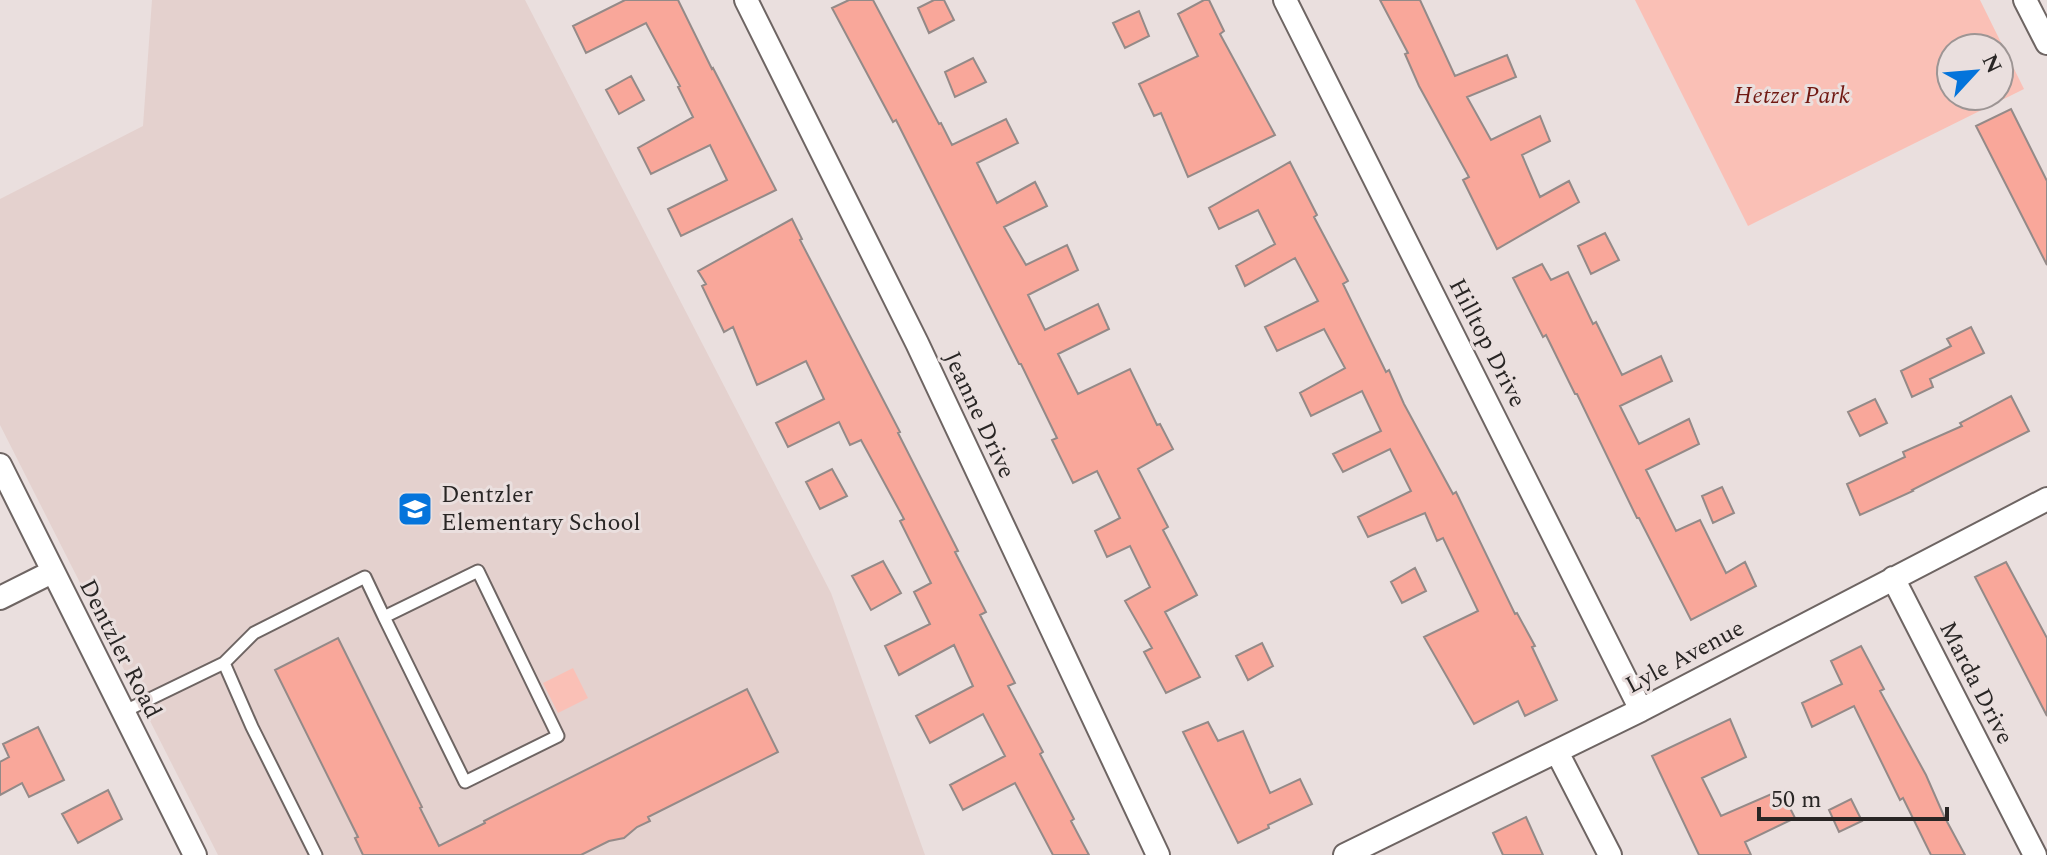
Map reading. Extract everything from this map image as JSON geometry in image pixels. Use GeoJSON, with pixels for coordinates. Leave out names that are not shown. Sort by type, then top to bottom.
{"type":"FeatureCollection","features":[{"type":"Feature","properties":{"kind":"street","name":"Jeanne Drive"},"geometry":{"type":"LineString","coordinates":[[746,0],[917,343],[1158,855]]}},
{"type":"Feature","properties":{"kind":"street","name":"Hilltop Drive"},"geometry":{"type":"LineString","coordinates":[[1285,0],[1641,710]]}},
{"type":"Feature","properties":{"kind":"street"},"geometry":{"type":"LineString","coordinates":[[2025,0],[2047,43]]}},
{"type":"Feature","properties":{"kind":"street","name":"Dentzler Road"},"geometry":{"type":"LineString","coordinates":[[0,465],[195,855]]}},
{"type":"Feature","properties":{"kind":"street","name":"Lyle Avenue"},"geometry":{"type":"LineString","coordinates":[[1345,855],[1641,710],[2047,499]]}},
{"type":"Feature","properties":{"kind":"street"},"geometry":{"type":"LineString","coordinates":[[0,598],[52,572]]}},
{"type":"Feature","properties":{"kind":"street","name":"Marda Drive"},"geometry":{"type":"LineString","coordinates":[[1893,578],[2035,855]]}},
{"type":"Feature","properties":{"kind":"street"},"geometry":{"type":"LineString","coordinates":[[1557,752],[1610,855]]}},
{"type":"Feature","properties":{"kind":"lane"},"geometry":{"type":"LineString","coordinates":[[123,712],[224,663],[254,633],[365,577],[384,617],[465,782],[558,736],[478,571],[384,617]]}},
{"type":"Feature","properties":{"kind":"lane"},"geometry":{"type":"LineString","coordinates":[[224,663],[252,727],[316,855]]}},
{"type":"Feature","properties":{"kind":"shaded area","name":"Dentzler Elementary School"},"geometry":{"type":"Polygon","coordinates":[[[152,0],[525,0],[831,593],[925,855],[218,855],[0,425],[0,199],[143,126],[152,0]]]}},
{"type":"Feature","properties":{"kind":"green space","name":"Hetzer Park"},"geometry":{"type":"Polygon","coordinates":[[[1635,0],[1980,0],[1996,32],[1935,32],[1935,112],[1978,112],[1748,226],[1635,0]]]}},
{"type":"Feature","properties":{"kind":"green space","name":"Hetzer Park"},"geometry":{"type":"Polygon","coordinates":[[[2015,71],[2024,89],[2015,93],[2015,71]]]}},
{"type":"Feature","properties":{"kind":"green space"},"geometry":{"type":"Polygon","coordinates":[[[573,668],[588,698],[558,713],[543,683],[573,668]]]}},
{"type":"Feature","properties":{"kind":"building"},"geometry":{"type":"Polygon","coordinates":[[[625,0],[678,0],[776,190],[681,236],[668,209],[727,180],[710,145],[651,174],[638,148],[693,117],[680,86],[646,23],[586,53],[573,26],[625,0]]]}},
{"type":"Feature","properties":{"kind":"building"},"geometry":{"type":"Polygon","coordinates":[[[849,0],[873,0],[952,145],[1006,119],[1018,143],[977,163],[997,203],[1035,182],[1047,206],[1004,227],[1026,265],[1067,245],[1078,270],[1028,295],[1045,330],[1098,304],[1109,329],[1058,354],[1078,394],[1130,369],[1157,425],[1160,424],[1173,449],[1138,469],[1168,527],[1163,530],[1197,595],[1165,612],[1200,677],[1166,693],[1144,652],[1152,648],[1125,601],[1150,587],[1130,546],[1107,557],[1095,531],[1120,518],[1097,471],[1073,483],[1052,440],[1057,438],[1021,364],[896,120],[893,122],[832,8],[849,0]]]}},
{"type":"Feature","properties":{"kind":"building"},"geometry":{"type":"Polygon","coordinates":[[[934,0],[944,0],[954,20],[929,33],[918,8],[934,0]]]}},
{"type":"Feature","properties":{"kind":"building"},"geometry":{"type":"Polygon","coordinates":[[[1209,0],[1224,31],[1220,34],[1275,135],[1188,177],[1161,113],[1154,116],[1139,84],[1198,56],[1178,14],[1209,0]]]}},
{"type":"Feature","properties":{"kind":"building"},"geometry":{"type":"Polygon","coordinates":[[[1380,0],[1420,0],[1455,76],[1507,55],[1516,77],[1467,97],[1491,140],[1540,116],[1550,141],[1522,155],[1540,197],[1569,181],[1579,202],[1497,249],[1463,180],[1469,177],[1419,86],[1405,54],[1408,53],[1380,0]]]}},
{"type":"Feature","properties":{"kind":"building"},"geometry":{"type":"Polygon","coordinates":[[[1139,11],[1149,36],[1125,48],[1113,23],[1139,11]]]}},
{"type":"Feature","properties":{"kind":"building"},"geometry":{"type":"Polygon","coordinates":[[[973,58],[986,82],[955,97],[945,72],[973,58]]]}},
{"type":"Feature","properties":{"kind":"building"},"geometry":{"type":"Polygon","coordinates":[[[631,76],[644,100],[619,114],[606,90],[631,76]]]}},
{"type":"Feature","properties":{"kind":"building"},"geometry":{"type":"Polygon","coordinates":[[[2005,112],[2012,112],[2047,181],[2047,265],[1976,126],[2005,112]]]}},
{"type":"Feature","properties":{"kind":"building"},"geometry":{"type":"Polygon","coordinates":[[[1290,162],[1317,215],[1314,217],[1348,281],[1343,284],[1386,372],[1389,370],[1453,494],[1456,492],[1515,614],[1535,646],[1532,647],[1557,700],[1525,716],[1518,701],[1474,724],[1424,637],[1478,611],[1443,538],[1437,541],[1425,513],[1368,537],[1358,517],[1411,491],[1390,449],[1343,472],[1333,454],[1381,431],[1362,391],[1311,416],[1300,393],[1345,368],[1324,329],[1277,351],[1265,327],[1318,301],[1295,258],[1245,286],[1236,266],[1275,244],[1258,210],[1219,229],[1209,208],[1290,162]]]}},
{"type":"Feature","properties":{"kind":"building"},"geometry":{"type":"Polygon","coordinates":[[[792,219],[958,551],[955,552],[986,612],[980,615],[1015,683],[1008,686],[1043,752],[1040,754],[1089,855],[1053,855],[1015,783],[963,810],[950,785],[1005,756],[983,714],[930,743],[916,716],[973,686],[954,645],[899,675],[885,646],[930,624],[914,592],[931,583],[900,521],[904,519],[861,440],[850,445],[839,422],[788,447],[776,423],[824,399],[806,361],[757,385],[733,327],[724,332],[702,286],[706,284],[698,271],[792,219]]]}},
{"type":"Feature","properties":{"kind":"building"},"geometry":{"type":"Polygon","coordinates":[[[1605,233],[1619,260],[1591,274],[1578,246],[1605,233]]]}},
{"type":"Feature","properties":{"kind":"building"},"geometry":{"type":"Polygon","coordinates":[[[1542,264],[1551,280],[1568,272],[1622,375],[1661,356],[1672,381],[1620,406],[1639,444],[1689,419],[1699,444],[1646,470],[1676,531],[1700,520],[1726,573],[1745,562],[1756,586],[1691,620],[1577,394],[1513,278],[1542,264]]]}},
{"type":"Feature","properties":{"kind":"building"},"geometry":{"type":"Polygon","coordinates":[[[1971,327],[1984,353],[1930,379],[1933,387],[1912,397],[1901,371],[1951,346],[1947,339],[1971,327]]]}},
{"type":"Feature","properties":{"kind":"building"},"geometry":{"type":"Polygon","coordinates":[[[2011,396],[2029,431],[1860,515],[1847,484],[1905,457],[1903,452],[1962,426],[1960,423],[2011,396]]]}},
{"type":"Feature","properties":{"kind":"building"},"geometry":{"type":"Polygon","coordinates":[[[1875,399],[1887,423],[1860,436],[1848,412],[1875,399]]]}},
{"type":"Feature","properties":{"kind":"building"},"geometry":{"type":"Polygon","coordinates":[[[832,469],[847,496],[820,509],[806,482],[832,469]]]}},
{"type":"Feature","properties":{"kind":"building"},"geometry":{"type":"Polygon","coordinates":[[[1722,487],[1734,513],[1713,523],[1702,496],[1722,487]]]}},
{"type":"Feature","properties":{"kind":"building"},"geometry":{"type":"Polygon","coordinates":[[[883,561],[901,593],[871,610],[852,576],[883,561]]]}},
{"type":"Feature","properties":{"kind":"building"},"geometry":{"type":"Polygon","coordinates":[[[2006,562],[2047,638],[2047,716],[1975,577],[2006,562]]]}},
{"type":"Feature","properties":{"kind":"building"},"geometry":{"type":"Polygon","coordinates":[[[1415,568],[1426,591],[1402,603],[1391,582],[1415,568]]]}},
{"type":"Feature","properties":{"kind":"building"},"geometry":{"type":"Polygon","coordinates":[[[338,638],[439,846],[747,689],[778,752],[648,817],[650,821],[624,838],[609,841],[581,855],[363,855],[355,838],[358,837],[275,670],[338,638]]]}},
{"type":"Feature","properties":{"kind":"building"},"geometry":{"type":"Polygon","coordinates":[[[1262,643],[1273,666],[1248,680],[1236,656],[1262,643]]]}},
{"type":"Feature","properties":{"kind":"building"},"geometry":{"type":"Polygon","coordinates":[[[1861,646],[1884,689],[1880,691],[1965,855],[1931,855],[1854,706],[1812,727],[1802,703],[1842,684],[1831,661],[1861,646]]]}},
{"type":"Feature","properties":{"kind":"building"},"geometry":{"type":"Polygon","coordinates":[[[1730,719],[1746,757],[1702,778],[1721,816],[1781,790],[1795,818],[1745,842],[1751,855],[1699,855],[1652,756],[1730,719]]]}},
{"type":"Feature","properties":{"kind":"building"},"geometry":{"type":"Polygon","coordinates":[[[1208,722],[1218,741],[1243,731],[1270,793],[1300,779],[1312,804],[1238,843],[1183,732],[1208,722]]]}},
{"type":"Feature","properties":{"kind":"building"},"geometry":{"type":"Polygon","coordinates":[[[38,727],[64,780],[29,797],[22,783],[0,795],[0,762],[9,757],[3,744],[38,727]]]}},
{"type":"Feature","properties":{"kind":"building"},"geometry":{"type":"Polygon","coordinates":[[[108,790],[122,819],[78,843],[62,814],[108,790]]]}},
{"type":"Feature","properties":{"kind":"building"},"geometry":{"type":"Polygon","coordinates":[[[1851,799],[1862,821],[1839,832],[1829,810],[1851,799]]]}},
{"type":"Feature","properties":{"kind":"building"},"geometry":{"type":"Polygon","coordinates":[[[1526,817],[1543,855],[1503,855],[1493,833],[1526,817]]]}},
{"type":"Feature","properties":{"kind":"place","name":"Dentzler Elementary School"},"geometry":{"type":"Point","coordinates":[415,509]}}]}
